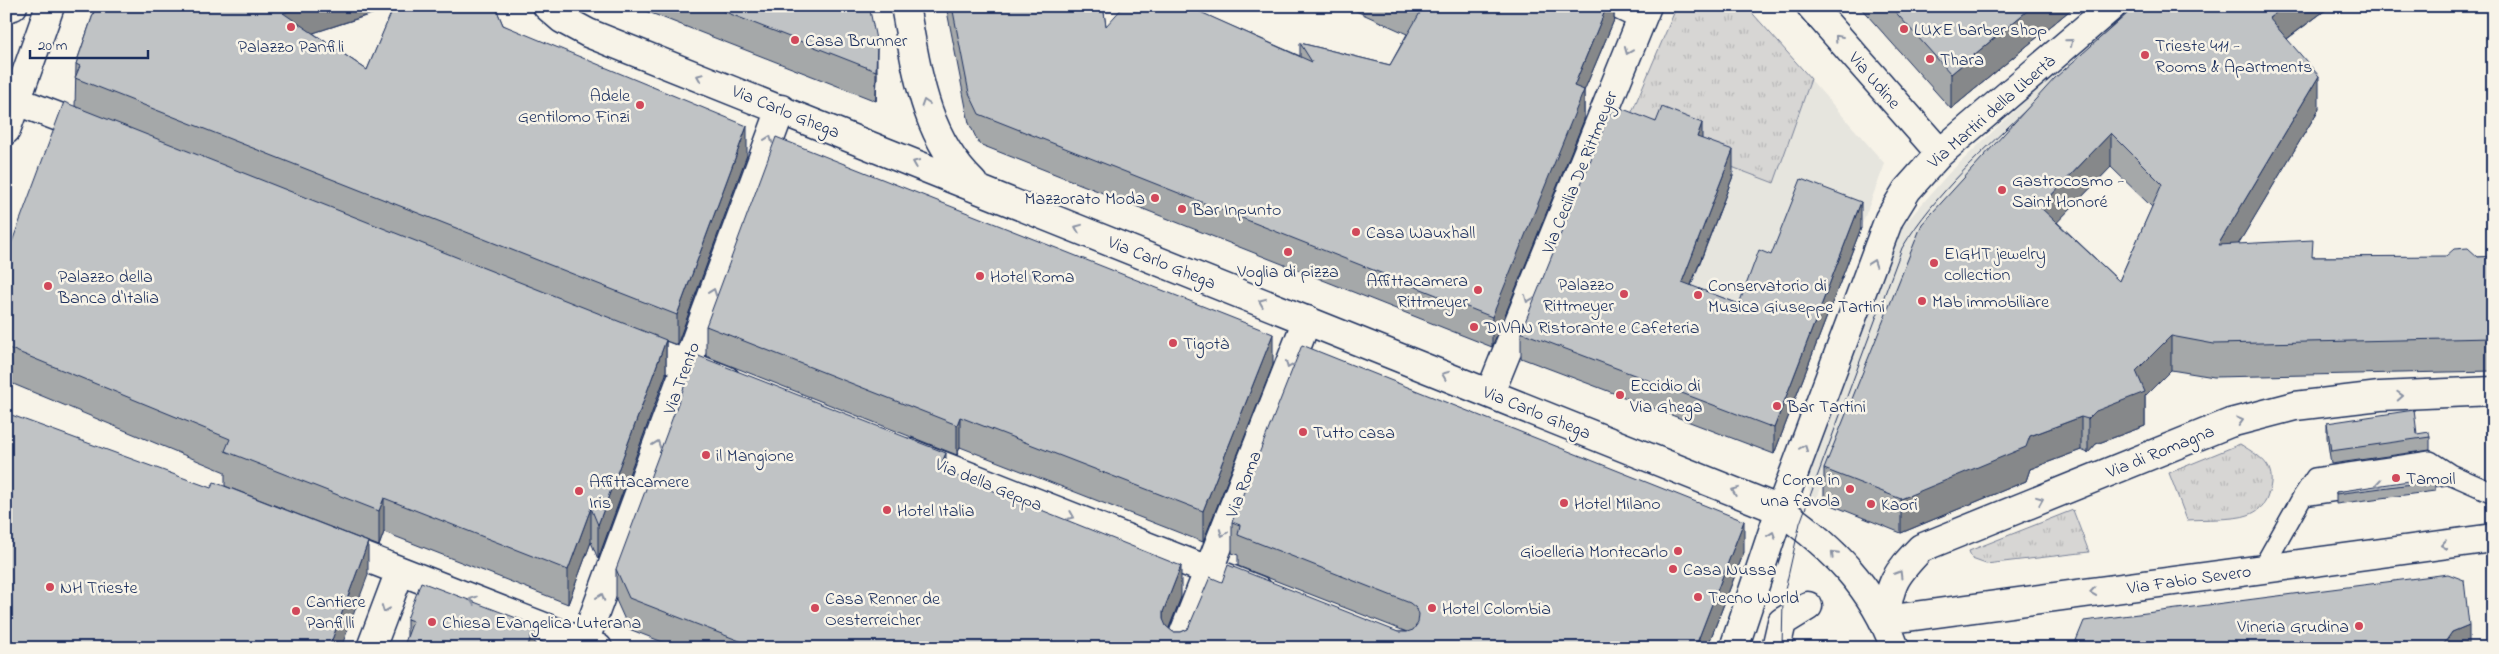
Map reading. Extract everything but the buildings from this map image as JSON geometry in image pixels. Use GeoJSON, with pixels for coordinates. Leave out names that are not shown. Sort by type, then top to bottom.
{"type":"FeatureCollection","features":[{"type":"Feature","properties":{"kind":"main road"},"geometry":{"type":"LineString","coordinates":[[6,8],[13,6]]}},
{"type":"Feature","properties":{"kind":"main road"},"geometry":{"type":"LineString","coordinates":[[6,130],[12,98],[50,6]]}},
{"type":"Feature","properties":{"kind":"main road","name":"Via Carlo Ghega"},"geometry":{"type":"LineString","coordinates":[[547,6],[562,19],[588,33],[1780,510],[1828,548],[1865,588],[1885,620],[1895,648]]}},
{"type":"Feature","properties":{"kind":"main road"},"geometry":{"type":"LineString","coordinates":[[905,6],[922,96],[930,118],[958,169],[978,188]]}},
{"type":"Feature","properties":{"kind":"main road","name":"Via Udine"},"geometry":{"type":"LineString","coordinates":[[1811,6],[1940,153]]}},
{"type":"Feature","properties":{"kind":"main road","name":"Via Martiri della Libertà"},"geometry":{"type":"LineString","coordinates":[[1734,648],[1780,510],[1889,219],[1907,190],[1940,153],[2112,6]]}},
{"type":"Feature","properties":{"kind":"main road","name":"Via Cecilia De Rittmeyer"},"geometry":{"type":"LineString","coordinates":[[1490,393],[1636,9]]}},
{"type":"Feature","properties":{"kind":"main road"},"geometry":{"type":"LineString","coordinates":[[12,98],[115,139]]}},
{"type":"Feature","properties":{"kind":"main road","name":"Via Trento"},"geometry":{"type":"LineString","coordinates":[[588,646],[686,364],[781,109]]}},
{"type":"Feature","properties":{"kind":"main road","name":"Via Roma"},"geometry":{"type":"LineString","coordinates":[[1178,648],[1307,320]]}},
{"type":"Feature","properties":{"kind":"main road"},"geometry":{"type":"LineString","coordinates":[[610,334],[752,390]]}},
{"type":"Feature","properties":{"kind":"main road","name":"Via di Romagna"},"geometry":{"type":"LineString","coordinates":[[1885,620],[1889,595],[1899,571],[1921,548],[2230,423],[2295,406],[2380,396],[2493,391]]}},
{"type":"Feature","properties":{"kind":"main road","name":"Via della Geppa"},"geometry":{"type":"LineString","coordinates":[[891,445],[1277,598]]}},
{"type":"Feature","properties":{"kind":"main road"},"geometry":{"type":"LineString","coordinates":[[308,535],[588,646]]}},
{"type":"Feature","properties":{"kind":"main road","name":"Via Fabio Severo"},"geometry":{"type":"LineString","coordinates":[[1885,620],[2493,538]]}},
{"type":"Feature","properties":{"kind":"main road"},"geometry":{"type":"LineString","coordinates":[[371,648],[400,571]]}},
{"type":"Feature","properties":{"kind":"main road"},"geometry":{"type":"LineString","coordinates":[[1794,648],[1774,629],[1808,606]]}},
{"type":"Feature","properties":{"kind":"lane"},"geometry":{"type":"LineString","coordinates":[[2262,569],[2303,496],[2450,474],[2493,493]]}},
{"type":"Feature","properties":{"kind":"shaded area","name":"Conservatorio di Musica Giuseppe Tartini"},"geometry":{"type":"Polygon","coordinates":[[[1677,6],[1746,6],[1885,164],[1774,454],[1535,363],[1677,6]]]}},
{"type":"Feature","properties":{"kind":"shaded area"},"geometry":{"type":"Polygon","coordinates":[[[2125,6],[2148,6],[1869,363],[1816,501],[1807,487],[1806,477],[1902,227],[1949,173],[2125,6]]]}},
{"type":"Feature","properties":{"kind":"green space"},"geometry":{"type":"Polygon","coordinates":[[[1677,6],[1746,6],[1811,79],[1774,183],[1708,158],[1711,145],[1654,121],[1649,133],[1626,126],[1677,6]]]}},
{"type":"Feature","properties":{"kind":"green space"},"geometry":{"type":"Polygon","coordinates":[[[2240,444],[2256,454],[2270,471],[2270,487],[2264,504],[2254,512],[2242,517],[2187,520],[2169,473],[2240,444]]]}},
{"type":"Feature","properties":{"kind":"green space"},"geometry":{"type":"Polygon","coordinates":[[[2073,510],[2089,552],[1986,564],[1972,559],[1969,551],[2073,510]]]}},
{"type":"Feature","properties":{"kind":"tram line"},"geometry":{"type":"LineString","coordinates":[[2088,50],[2134,6]]}},
{"type":"Feature","properties":{"kind":"tram line"},"geometry":{"type":"LineString","coordinates":[[1782,648],[1783,599],[1800,523],[1902,248],[1930,208],[1962,172],[2032,104]]}},
{"type":"Feature","properties":{"kind":"place","name":"Palazzo Panfili"},"geometry":{"type":"Point","coordinates":[291,27]}},
{"type":"Feature","properties":{"kind":"place","name":"LUXE barber shop"},"geometry":{"type":"Point","coordinates":[1904,29]}},
{"type":"Feature","properties":{"kind":"place","name":"Casa Brunner"},"geometry":{"type":"Point","coordinates":[795,40]}},
{"type":"Feature","properties":{"kind":"place","name":"Trieste 411 - Rooms & Apartments"},"geometry":{"type":"Point","coordinates":[2145,55]}},
{"type":"Feature","properties":{"kind":"place","name":"Thara"},"geometry":{"type":"Point","coordinates":[1930,59]}},
{"type":"Feature","properties":{"kind":"place","name":"Adele Gentilomo Finzi"},"geometry":{"type":"Point","coordinates":[640,105]}},
{"type":"Feature","properties":{"kind":"place","name":"Gastrocosmo - Saint Honoré"},"geometry":{"type":"Point","coordinates":[2002,190]}},
{"type":"Feature","properties":{"kind":"place","name":"Mazzorato Moda"},"geometry":{"type":"Point","coordinates":[1155,198]}},
{"type":"Feature","properties":{"kind":"place","name":"Bar Inpunto"},"geometry":{"type":"Point","coordinates":[1182,209]}},
{"type":"Feature","properties":{"kind":"place","name":"Casa Wauxhall"},"geometry":{"type":"Point","coordinates":[1356,232]}},
{"type":"Feature","properties":{"kind":"place","name":"Voglia di pizza"},"geometry":{"type":"Point","coordinates":[1288,252]}},
{"type":"Feature","properties":{"kind":"place","name":"EIGHT jewelry collection"},"geometry":{"type":"Point","coordinates":[1934,263]}},
{"type":"Feature","properties":{"kind":"place","name":"Hotel Roma"},"geometry":{"type":"Point","coordinates":[980,276]}},
{"type":"Feature","properties":{"kind":"place","name":"Palazzo della Banca d'Italia"},"geometry":{"type":"Point","coordinates":[48,286]}},
{"type":"Feature","properties":{"kind":"place","name":"Affittacamera Rittmeyer"},"geometry":{"type":"Point","coordinates":[1478,290]}},
{"type":"Feature","properties":{"kind":"place","name":"Palazzo Rittmeyer"},"geometry":{"type":"Point","coordinates":[1624,294]}},
{"type":"Feature","properties":{"kind":"place","name":"Conservatorio di Musica Giuseppe Tartini"},"geometry":{"type":"Point","coordinates":[1698,295]}},
{"type":"Feature","properties":{"kind":"place","name":"Mab immobiliare"},"geometry":{"type":"Point","coordinates":[1922,301]}},
{"type":"Feature","properties":{"kind":"place","name":"DIVAN Ristorante e Cafeteria"},"geometry":{"type":"Point","coordinates":[1474,327]}},
{"type":"Feature","properties":{"kind":"place","name":"Tigotà"},"geometry":{"type":"Point","coordinates":[1173,343]}},
{"type":"Feature","properties":{"kind":"place","name":"Eccidio di Via Ghega"},"geometry":{"type":"Point","coordinates":[1620,395]}},
{"type":"Feature","properties":{"kind":"place","name":"Bar Tartini"},"geometry":{"type":"Point","coordinates":[1777,406]}},
{"type":"Feature","properties":{"kind":"place","name":"Tutto casa"},"geometry":{"type":"Point","coordinates":[1303,432]}},
{"type":"Feature","properties":{"kind":"place","name":"il Mangione"},"geometry":{"type":"Point","coordinates":[706,455]}},
{"type":"Feature","properties":{"kind":"place","name":"Tamoil"},"geometry":{"type":"Point","coordinates":[2396,478]}},
{"type":"Feature","properties":{"kind":"place","name":"Come in una favola"},"geometry":{"type":"Point","coordinates":[1850,489]}},
{"type":"Feature","properties":{"kind":"place","name":"Affittacamere Iris"},"geometry":{"type":"Point","coordinates":[579,491]}},
{"type":"Feature","properties":{"kind":"place","name":"Hotel Milano"},"geometry":{"type":"Point","coordinates":[1564,503]}},
{"type":"Feature","properties":{"kind":"place","name":"Kaori"},"geometry":{"type":"Point","coordinates":[1871,504]}},
{"type":"Feature","properties":{"kind":"place","name":"Hotel Italia"},"geometry":{"type":"Point","coordinates":[887,510]}},
{"type":"Feature","properties":{"kind":"place","name":"Gioelleria Montecarlo"},"geometry":{"type":"Point","coordinates":[1678,551]}},
{"type":"Feature","properties":{"kind":"place","name":"Casa Nussa"},"geometry":{"type":"Point","coordinates":[1673,569]}},
{"type":"Feature","properties":{"kind":"place","name":"NH Trieste"},"geometry":{"type":"Point","coordinates":[50,587]}},
{"type":"Feature","properties":{"kind":"place","name":"Tecno World"},"geometry":{"type":"Point","coordinates":[1698,597]}},
{"type":"Feature","properties":{"kind":"place","name":"Casa Renner de Oesterreicher"},"geometry":{"type":"Point","coordinates":[815,608]}},
{"type":"Feature","properties":{"kind":"place","name":"Hotel Colombia"},"geometry":{"type":"Point","coordinates":[1432,608]}},
{"type":"Feature","properties":{"kind":"place","name":"Cantiere Panfilli"},"geometry":{"type":"Point","coordinates":[296,611]}},
{"type":"Feature","properties":{"kind":"place","name":"Chiesa Evangelica Luterana"},"geometry":{"type":"Point","coordinates":[432,622]}},
{"type":"Feature","properties":{"kind":"place","name":"Vineria Grudina"},"geometry":{"type":"Point","coordinates":[2359,626]}}]}
